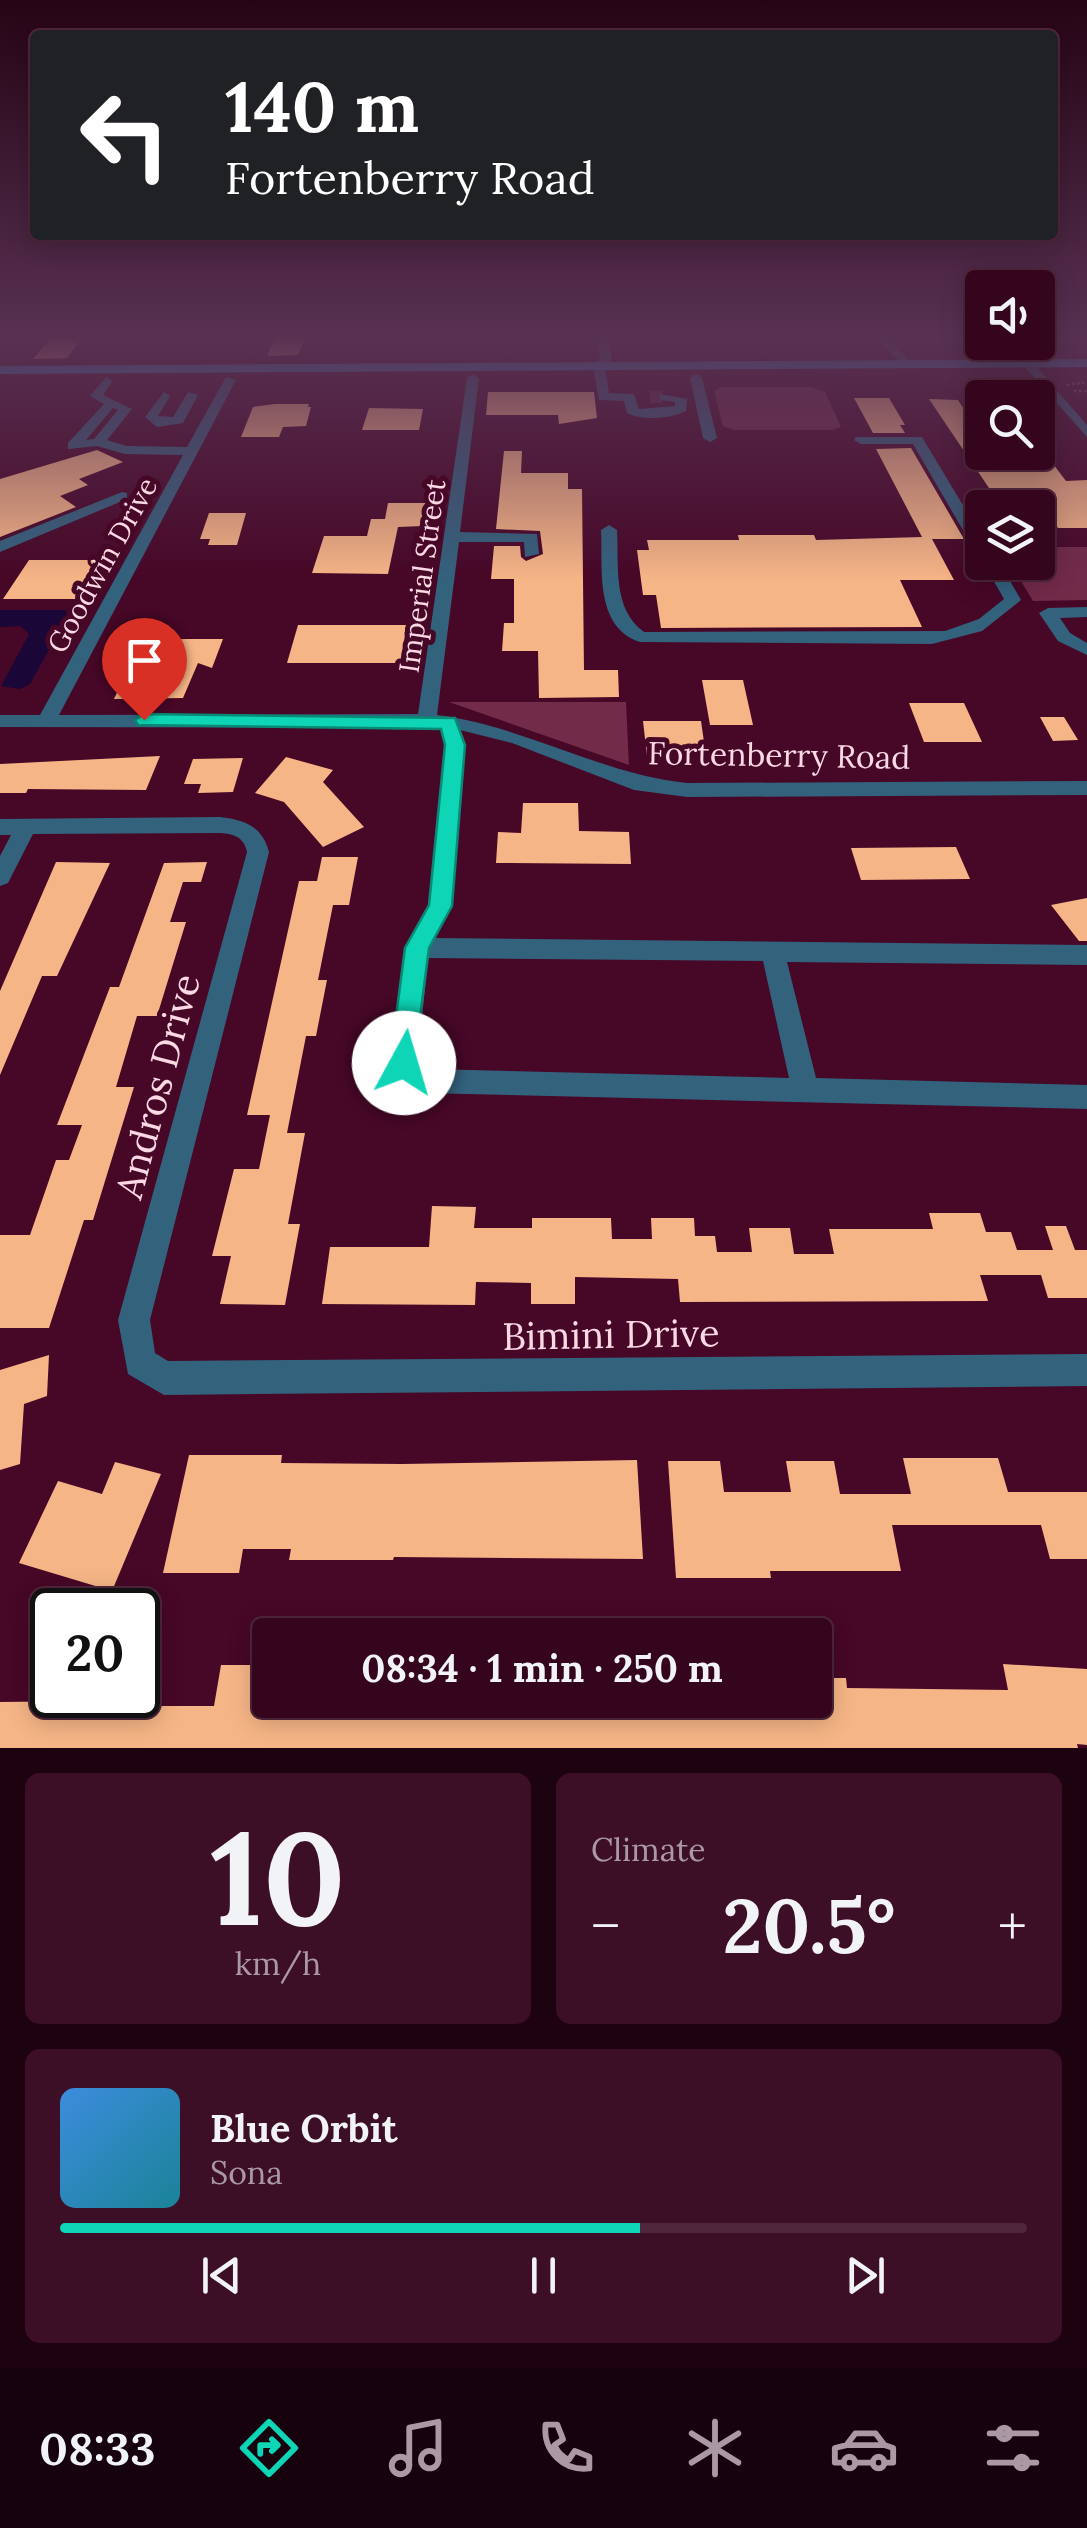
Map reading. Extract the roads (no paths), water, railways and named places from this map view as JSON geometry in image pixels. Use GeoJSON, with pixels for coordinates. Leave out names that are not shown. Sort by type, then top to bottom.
{"type":"FeatureCollection","features":[{"type":"Feature","properties":{"kind":"street"},"geometry":{"type":"LineString","coordinates":[[98,418],[72,446],[98,442],[125,450],[194,451]]}},
{"type":"Feature","properties":{"kind":"street"},"geometry":{"type":"LineString","coordinates":[[98,442],[119,418]]}},
{"type":"Feature","properties":{"kind":"street"},"geometry":{"type":"LineString","coordinates":[[151,418],[157,423],[179,418]]}},
{"type":"Feature","properties":{"kind":"street","name":"Goodwin Drive"},"geometry":{"type":"LineString","coordinates":[[46,720],[211,418]]}},
{"type":"Feature","properties":{"kind":"street","name":"Imperial Street"},"geometry":{"type":"LineString","coordinates":[[417,948],[440,906],[455,745],[438,722],[452,536],[468,418]]}},
{"type":"Feature","properties":{"kind":"street"},"geometry":{"type":"LineString","coordinates":[[705,418],[710,438]]}},
{"type":"Feature","properties":{"kind":"street"},"geometry":{"type":"LineString","coordinates":[[861,440],[917,440],[965,520]]}},
{"type":"Feature","properties":{"kind":"street"},"geometry":{"type":"LineString","coordinates":[[0,547],[122,496]]}},
{"type":"Feature","properties":{"kind":"street"},"geometry":{"type":"LineString","coordinates":[[609,530],[614,608],[627,628],[640,637],[932,639],[970,632],[989,623],[1013,600],[1001,580]]}},
{"type":"Feature","properties":{"kind":"street"},"geometry":{"type":"LineString","coordinates":[[452,536],[532,537],[531,554]]}},
{"type":"Feature","properties":{"kind":"street"},"geometry":{"type":"LineString","coordinates":[[0,563],[39,546]]}},
{"type":"Feature","properties":{"kind":"street"},"geometry":{"type":"LineString","coordinates":[[1087,612],[1048,613],[1064,637],[1087,650]]}},
{"type":"Feature","properties":{"kind":"street","name":"Fortenberry Road"},"geometry":{"type":"LineString","coordinates":[[0,721],[438,722],[518,738],[642,785],[687,790],[1087,788]]}},
{"type":"Feature","properties":{"kind":"street","name":"Andros Drive"},"geometry":{"type":"LineString","coordinates":[[26,827],[220,826],[249,832],[258,852],[134,1320],[140,1362]]}},
{"type":"Feature","properties":{"kind":"street"},"geometry":{"type":"LineString","coordinates":[[0,827],[26,827],[0,877]]}},
{"type":"Feature","properties":{"kind":"street"},"geometry":{"type":"LineString","coordinates":[[1087,955],[417,948],[404,1063],[424,1081],[1087,1097]]}},
{"type":"Feature","properties":{"kind":"street"},"geometry":{"type":"LineString","coordinates":[[773,954],[805,1090]]}},
{"type":"Feature","properties":{"kind":"street","name":"Bimini Drive"},"geometry":{"type":"LineString","coordinates":[[140,1362],[164,1378],[1087,1370]]}}]}
